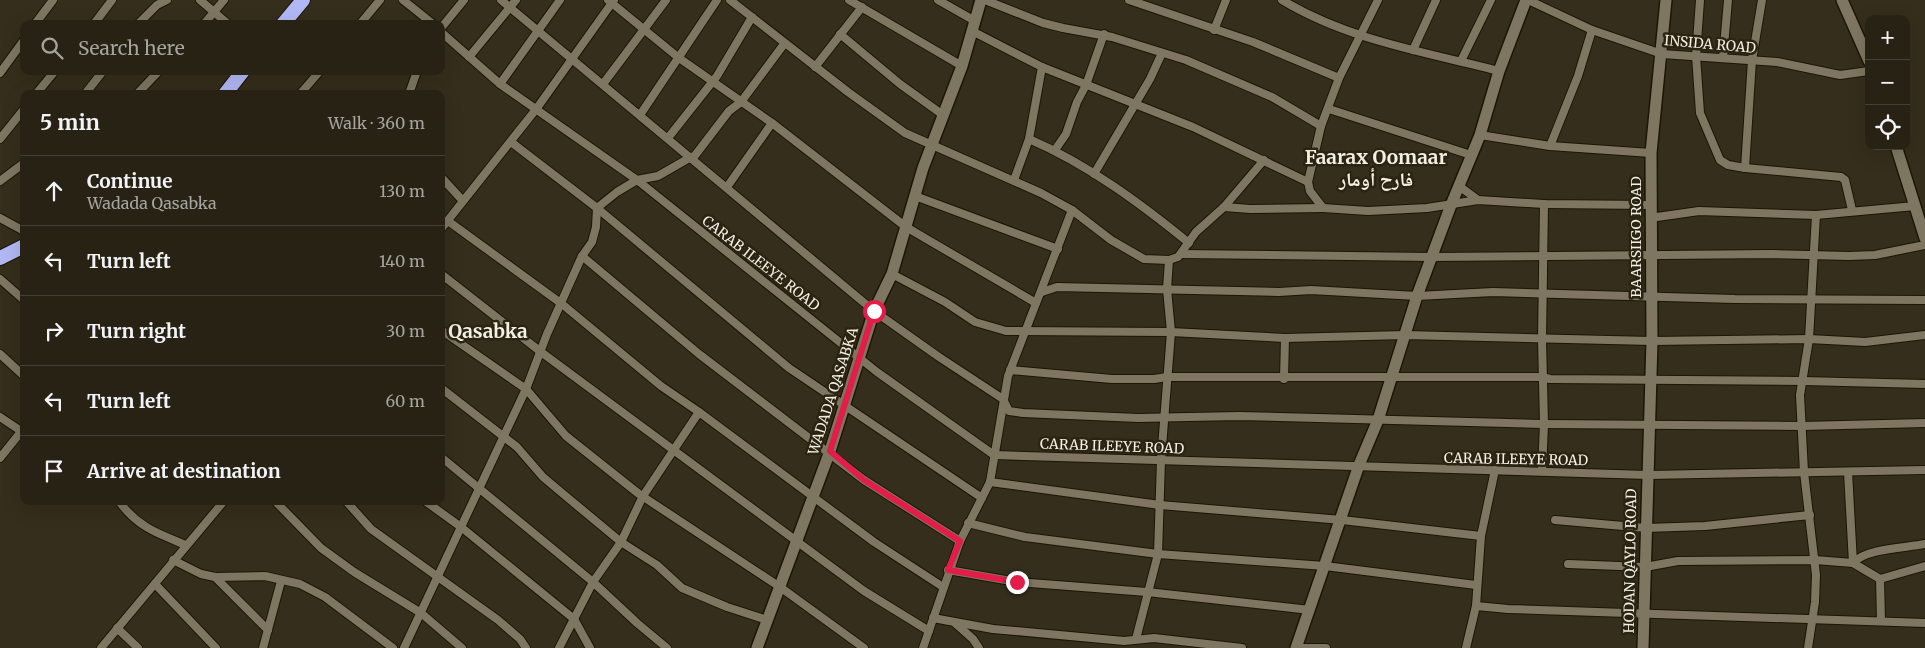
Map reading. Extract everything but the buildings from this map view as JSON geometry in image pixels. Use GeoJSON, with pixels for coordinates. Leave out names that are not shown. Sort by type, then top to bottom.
{"type":"FeatureCollection","features":[{"type":"Feature","properties":{"kind":"highway"},"geometry":{"type":"LineString","coordinates":[[286,20],[303,0]]}},
{"type":"Feature","properties":{"kind":"highway"},"geometry":{"type":"LineString","coordinates":[[228,90],[240,75]]}},
{"type":"Feature","properties":{"kind":"highway"},"geometry":{"type":"LineString","coordinates":[[0,258],[20,248]]}},
{"type":"Feature","properties":{"kind":"street"},"geometry":{"type":"LineString","coordinates":[[38,20],[53,0]]}},
{"type":"Feature","properties":{"kind":"street"},"geometry":{"type":"LineString","coordinates":[[97,20],[112,0]]}},
{"type":"Feature","properties":{"kind":"street"},"geometry":{"type":"LineString","coordinates":[[142,20],[157,4],[167,0]]}},
{"type":"Feature","properties":{"kind":"street"},"geometry":{"type":"LineString","coordinates":[[200,0],[224,20]]}},
{"type":"Feature","properties":{"kind":"street"},"geometry":{"type":"LineString","coordinates":[[207,20],[224,0]]}},
{"type":"Feature","properties":{"kind":"street"},"geometry":{"type":"LineString","coordinates":[[363,20],[380,0]]}},
{"type":"Feature","properties":{"kind":"street"},"geometry":{"type":"LineString","coordinates":[[403,0],[428,20]]}},
{"type":"Feature","properties":{"kind":"street"},"geometry":{"type":"LineString","coordinates":[[445,25],[464,0]]}},
{"type":"Feature","properties":{"kind":"street"},"geometry":{"type":"LineString","coordinates":[[501,0],[874,311],[939,357],[1004,399],[1009,411],[1164,418],[1239,416],[1544,424],[1802,426],[1925,423]]}},
{"type":"Feature","properties":{"kind":"street"},"geometry":{"type":"LineString","coordinates":[[469,57],[516,0]]}},
{"type":"Feature","properties":{"kind":"street"},"geometry":{"type":"LineString","coordinates":[[500,84],[560,0]]}},
{"type":"Feature","properties":{"kind":"street"},"geometry":{"type":"LineString","coordinates":[[603,84],[643,28],[666,0]]}},
{"type":"Feature","properties":{"kind":"street"},"geometry":{"type":"LineString","coordinates":[[640,115],[717,0]]}},
{"type":"Feature","properties":{"kind":"street"},"geometry":{"type":"LineString","coordinates":[[730,0],[784,44],[905,133],[1014,180],[1072,210],[1131,253],[1144,258],[1169,260],[1182,254],[1432,257],[1875,255],[1925,245]]}},
{"type":"Feature","properties":{"kind":"street"},"geometry":{"type":"LineString","coordinates":[[849,0],[962,66]]}},
{"type":"Feature","properties":{"kind":"street"},"geometry":{"type":"LineString","coordinates":[[938,0],[973,26],[1042,67],[1193,128],[1308,182]]}},
{"type":"Feature","properties":{"kind":"street","name":"WADADA QASABKA"},"geometry":{"type":"LineString","coordinates":[[757,648],[830,451],[843,404],[874,311],[892,274],[931,145],[962,66],[981,0]]}},
{"type":"Feature","properties":{"kind":"street"},"geometry":{"type":"LineString","coordinates":[[985,0],[1049,25],[1104,34],[1186,60],[1272,97],[1321,126]]}},
{"type":"Feature","properties":{"kind":"street"},"geometry":{"type":"LineString","coordinates":[[1214,30],[1226,0]]}},
{"type":"Feature","properties":{"kind":"street"},"geometry":{"type":"LineString","coordinates":[[1282,0],[1304,13],[1360,36],[1498,71]]}},
{"type":"Feature","properties":{"kind":"street"},"geometry":{"type":"LineString","coordinates":[[1322,208],[1310,191],[1308,182],[1321,126],[1329,109],[1339,78],[1378,0]]}},
{"type":"Feature","properties":{"kind":"street"},"geometry":{"type":"LineString","coordinates":[[1413,50],[1436,0]]}},
{"type":"Feature","properties":{"kind":"street"},"geometry":{"type":"LineString","coordinates":[[1461,61],[1491,0]]}},
{"type":"Feature","properties":{"kind":"street"},"geometry":{"type":"LineString","coordinates":[[1296,648],[1342,520],[1359,465],[1378,420],[1417,296],[1480,135],[1498,71],[1527,0]]}},
{"type":"Feature","properties":{"kind":"street","name":"INSIDA ROAD"},"geometry":{"type":"LineString","coordinates":[[1527,0],[1592,30],[1662,54],[1776,62],[1840,75],[1865,72]]}},
{"type":"Feature","properties":{"kind":"street","name":"BAARSIIGO ROAD"},"geometry":{"type":"LineString","coordinates":[[1648,475],[1652,342],[1651,153],[1666,0]]}},
{"type":"Feature","properties":{"kind":"street"},"geometry":{"type":"LineString","coordinates":[[1700,0],[1696,56],[1700,113],[1717,154],[1723,162],[1745,168],[1841,177],[1844,180],[1852,210]]}},
{"type":"Feature","properties":{"kind":"street"},"geometry":{"type":"LineString","coordinates":[[1723,58],[1728,0]]}},
{"type":"Feature","properties":{"kind":"street"},"geometry":{"type":"LineString","coordinates":[[1745,168],[1752,60],[1762,0]]}},
{"type":"Feature","properties":{"kind":"street"},"geometry":{"type":"LineString","coordinates":[[1842,0],[1869,60]]}},
{"type":"Feature","properties":{"kind":"street"},"geometry":{"type":"LineString","coordinates":[[445,224],[537,108],[611,1],[679,58],[772,123],[906,226],[1036,303]]}},
{"type":"Feature","properties":{"kind":"street"},"geometry":{"type":"LineString","coordinates":[[1133,1],[1252,42],[1339,78]]}},
{"type":"Feature","properties":{"kind":"street"},"geometry":{"type":"LineString","coordinates":[[815,67],[862,8]]}},
{"type":"Feature","properties":{"kind":"street"},"geometry":{"type":"LineString","coordinates":[[668,138],[711,81],[717,76],[752,17]]}},
{"type":"Feature","properties":{"kind":"street"},"geometry":{"type":"LineString","coordinates":[[1550,146],[1578,76],[1592,30]]}},
{"type":"Feature","properties":{"kind":"street","name":"CARAB ILEEYE ROAD"},"geometry":{"type":"LineString","coordinates":[[445,34],[500,84],[537,108],[637,180],[860,357],[994,455],[1648,475],[1925,470]]}},
{"type":"Feature","properties":{"kind":"street"},"geometry":{"type":"LineString","coordinates":[[840,34],[900,84],[943,115]]}},
{"type":"Feature","properties":{"kind":"street"},"geometry":{"type":"LineString","coordinates":[[1055,150],[1066,134],[1077,102],[1086,86],[1104,34]]}},
{"type":"Feature","properties":{"kind":"street"},"geometry":{"type":"LineString","coordinates":[[404,648],[526,389],[582,256],[595,235],[597,208],[616,192],[637,180],[658,176],[692,158],[729,110],[741,102],[784,44]]}},
{"type":"Feature","properties":{"kind":"street"},"geometry":{"type":"LineString","coordinates":[[0,72],[20,45]]}},
{"type":"Feature","properties":{"kind":"street"},"geometry":{"type":"LineString","coordinates":[[1094,174],[1150,79],[1162,53]]}},
{"type":"Feature","properties":{"kind":"street"},"geometry":{"type":"LineString","coordinates":[[1014,180],[1029,139],[1042,67]]}},
{"type":"Feature","properties":{"kind":"street"},"geometry":{"type":"LineString","coordinates":[[39,90],[52,75]]}},
{"type":"Feature","properties":{"kind":"street"},"geometry":{"type":"LineString","coordinates":[[88,90],[101,75]]}},
{"type":"Feature","properties":{"kind":"street"},"geometry":{"type":"LineString","coordinates":[[141,90],[155,75]]}},
{"type":"Feature","properties":{"kind":"street"},"geometry":{"type":"LineString","coordinates":[[303,90],[317,75]]}},
{"type":"Feature","properties":{"kind":"street"},"geometry":{"type":"LineString","coordinates":[[410,90],[416,75]]}},
{"type":"Feature","properties":{"kind":"street"},"geometry":{"type":"LineString","coordinates":[[1329,109],[1471,156]]}},
{"type":"Feature","properties":{"kind":"street"},"geometry":{"type":"LineString","coordinates":[[0,139],[20,114]]}},
{"type":"Feature","properties":{"kind":"street"},"geometry":{"type":"LineString","coordinates":[[727,187],[772,123]]}},
{"type":"Feature","properties":{"kind":"street"},"geometry":{"type":"LineString","coordinates":[[1480,135],[1550,146],[1651,153]]}},
{"type":"Feature","properties":{"kind":"street"},"geometry":{"type":"LineString","coordinates":[[1029,139],[1055,150],[1094,174],[1152,213],[1189,243]]}},
{"type":"Feature","properties":{"kind":"street"},"geometry":{"type":"LineString","coordinates":[[511,142],[597,208],[790,368],[982,498]]}},
{"type":"Feature","properties":{"kind":"street"},"geometry":{"type":"LineString","coordinates":[[1897,150],[1925,238]]}},
{"type":"Feature","properties":{"kind":"street"},"geometry":{"type":"LineString","coordinates":[[1182,254],[1196,232],[1224,207],[1264,160]]}},
{"type":"Feature","properties":{"kind":"street"},"geometry":{"type":"LineString","coordinates":[[0,181],[20,169]]}},
{"type":"Feature","properties":{"kind":"street"},"geometry":{"type":"LineString","coordinates":[[445,182],[463,202]]}},
{"type":"Feature","properties":{"kind":"street"},"geometry":{"type":"LineString","coordinates":[[1459,186],[1478,200]]}},
{"type":"Feature","properties":{"kind":"street"},"geometry":{"type":"LineString","coordinates":[[915,196],[1058,249]]}},
{"type":"Feature","properties":{"kind":"street"},"geometry":{"type":"LineString","coordinates":[[1224,207],[1250,209],[1322,208],[1352,212],[1451,205],[1478,200],[1544,204],[1650,206]]}},
{"type":"Feature","properties":{"kind":"street"},"geometry":{"type":"LineString","coordinates":[[1542,471],[1544,424],[1542,340],[1544,204]]}},
{"type":"Feature","properties":{"kind":"street"},"geometry":{"type":"LineString","coordinates":[[1650,218],[1699,212],[1816,215],[1852,210],[1915,206]]}},
{"type":"Feature","properties":{"kind":"street"},"geometry":{"type":"LineString","coordinates":[[923,648],[948,570],[968,522],[990,482],[1010,370],[1042,292],[1072,210]]}},
{"type":"Feature","properties":{"kind":"street"},"geometry":{"type":"LineString","coordinates":[[1808,648],[1815,602],[1815,560],[1804,472],[1800,395],[1804,381],[1809,339],[1816,215]]}},
{"type":"Feature","properties":{"kind":"street"},"geometry":{"type":"LineString","coordinates":[[0,218],[20,229]]}},
{"type":"Feature","properties":{"kind":"street"},"geometry":{"type":"LineString","coordinates":[[448,221],[562,304],[661,386],[874,542],[943,587]]}},
{"type":"Feature","properties":{"kind":"street"},"geometry":{"type":"LineString","coordinates":[[582,256],[699,354],[830,451],[864,480],[960,541]]}},
{"type":"Feature","properties":{"kind":"street"},"geometry":{"type":"LineString","coordinates":[[1136,639],[1158,554],[1161,460],[1171,332],[1167,290],[1169,260]]}},
{"type":"Feature","properties":{"kind":"street"},"geometry":{"type":"LineString","coordinates":[[892,274],[945,302],[975,322],[1006,331],[1171,332],[1284,338],[1405,335],[1652,342],[1809,339],[1865,342],[1925,336]]}},
{"type":"Feature","properties":{"kind":"street"},"geometry":{"type":"LineString","coordinates":[[445,277],[541,352],[864,591],[929,630]]}},
{"type":"Feature","properties":{"kind":"street"},"geometry":{"type":"LineString","coordinates":[[0,279],[20,296]]}},
{"type":"Feature","properties":{"kind":"street"},"geometry":{"type":"LineString","coordinates":[[1042,292],[1057,287],[1279,292],[1311,290],[1417,296],[1493,292],[1651,297],[1925,300]]}},
{"type":"Feature","properties":{"kind":"street"},"geometry":{"type":"LineString","coordinates":[[445,333],[526,389],[566,436],[643,496],[780,587],[864,648]]}},
{"type":"Feature","properties":{"kind":"street"},"geometry":{"type":"LineString","coordinates":[[1284,338],[1284,379]]}},
{"type":"Feature","properties":{"kind":"street"},"geometry":{"type":"LineString","coordinates":[[0,354],[20,372]]}},
{"type":"Feature","properties":{"kind":"street"},"geometry":{"type":"LineString","coordinates":[[1010,370],[1112,379],[1154,379],[1167,377],[1284,379],[1542,377],[1925,384]]}},
{"type":"Feature","properties":{"kind":"street"},"geometry":{"type":"LineString","coordinates":[[445,391],[517,447],[543,477],[621,542],[657,565],[682,588],[727,607],[767,620]]}},
{"type":"Feature","properties":{"kind":"street"},"geometry":{"type":"LineString","coordinates":[[559,648],[593,582],[621,542],[643,496],[699,412]]}},
{"type":"Feature","properties":{"kind":"street"},"geometry":{"type":"LineString","coordinates":[[0,417],[20,428]]}},
{"type":"Feature","properties":{"kind":"street"},"geometry":{"type":"LineString","coordinates":[[0,458],[20,434]]}},
{"type":"Feature","properties":{"kind":"street"},"geometry":{"type":"LineString","coordinates":[[445,460],[478,489],[515,516],[667,648]]}},
{"type":"Feature","properties":{"kind":"street"},"geometry":{"type":"LineString","coordinates":[[1466,648],[1476,606],[1476,585],[1482,536],[1495,470]]}},
{"type":"Feature","properties":{"kind":"street"},"geometry":{"type":"LineString","coordinates":[[1848,472],[1853,563]]}},
{"type":"Feature","properties":{"kind":"street","name":"HODAN QAYLO ROAD"},"geometry":{"type":"LineString","coordinates":[[1643,648],[1648,475]]}},
{"type":"Feature","properties":{"kind":"street"},"geometry":{"type":"LineString","coordinates":[[990,482],[1160,505],[1342,520],[1482,536]]}},
{"type":"Feature","properties":{"kind":"street"},"geometry":{"type":"LineString","coordinates":[[122,505],[155,534],[186,545]]}},
{"type":"Feature","properties":{"kind":"street"},"geometry":{"type":"LineString","coordinates":[[100,648],[221,505]]}},
{"type":"Feature","properties":{"kind":"street"},"geometry":{"type":"LineString","coordinates":[[279,505],[321,548],[354,572],[421,613],[462,648]]}},
{"type":"Feature","properties":{"kind":"street"},"geometry":{"type":"LineString","coordinates":[[350,505],[371,529],[396,550],[439,577],[498,620],[520,639],[526,648]]}},
{"type":"Feature","properties":{"kind":"street"},"geometry":{"type":"LineString","coordinates":[[431,505],[461,527],[574,619],[590,648]]}},
{"type":"Feature","properties":{"kind":"street"},"geometry":{"type":"LineString","coordinates":[[1555,520],[1646,528],[1705,526],[1810,515]]}},
{"type":"Feature","properties":{"kind":"street"},"geometry":{"type":"LineString","coordinates":[[968,522],[1025,537],[1158,554],[1326,566],[1476,585]]}},
{"type":"Feature","properties":{"kind":"street"},"geometry":{"type":"LineString","coordinates":[[1853,563],[1856,559],[1871,554],[1925,544]]}},
{"type":"Feature","properties":{"kind":"street"},"geometry":{"type":"LineString","coordinates":[[173,560],[201,574],[215,578],[265,576],[300,584],[326,596],[393,648]]}},
{"type":"Feature","properties":{"kind":"street"},"geometry":{"type":"LineString","coordinates":[[1568,564],[1645,567],[1678,561],[1815,560],[1853,563],[1880,579],[1925,566]]}},
{"type":"Feature","properties":{"kind":"street"},"geometry":{"type":"LineString","coordinates":[[948,570],[1017,582],[1148,592],[1310,610]]}},
{"type":"Feature","properties":{"kind":"street"},"geometry":{"type":"LineString","coordinates":[[215,578],[268,630]]}},
{"type":"Feature","properties":{"kind":"street"},"geometry":{"type":"LineString","coordinates":[[1880,579],[1881,620]]}},
{"type":"Feature","properties":{"kind":"street"},"geometry":{"type":"LineString","coordinates":[[263,648],[282,581]]}},
{"type":"Feature","properties":{"kind":"street"},"geometry":{"type":"LineString","coordinates":[[155,584],[216,648]]}},
{"type":"Feature","properties":{"kind":"street"},"geometry":{"type":"LineString","coordinates":[[1476,606],[1508,609],[1644,612],[1925,623]]}},
{"type":"Feature","properties":{"kind":"street"},"geometry":{"type":"LineString","coordinates":[[933,618],[993,629],[1123,645],[1136,639],[1154,638],[1242,648]]}},
{"type":"Feature","properties":{"kind":"street"},"geometry":{"type":"LineString","coordinates":[[953,622],[973,638],[979,648]]}},
{"type":"Feature","properties":{"kind":"street"},"geometry":{"type":"LineString","coordinates":[[117,628],[138,648]]}},
{"type":"Feature","properties":{"kind":"street"},"geometry":{"type":"LineString","coordinates":[[1301,648],[1326,648]]}},
{"type":"Feature","properties":{"kind":"district","name":"Faarax Oomaar فارح أومار"},"geometry":{"type":"Point","coordinates":[1376,168]}},
{"type":"Feature","properties":{"kind":"district","name":"Qasabka"},"geometry":{"type":"Point","coordinates":[488,331]}},
{"type":"Feature","properties":{"kind":"route"},"geometry":{"type":"LineString","coordinates":[[874,311],[843,404],[830,451],[864,480],[960,541],[948,570],[1017,582]]}}]}
